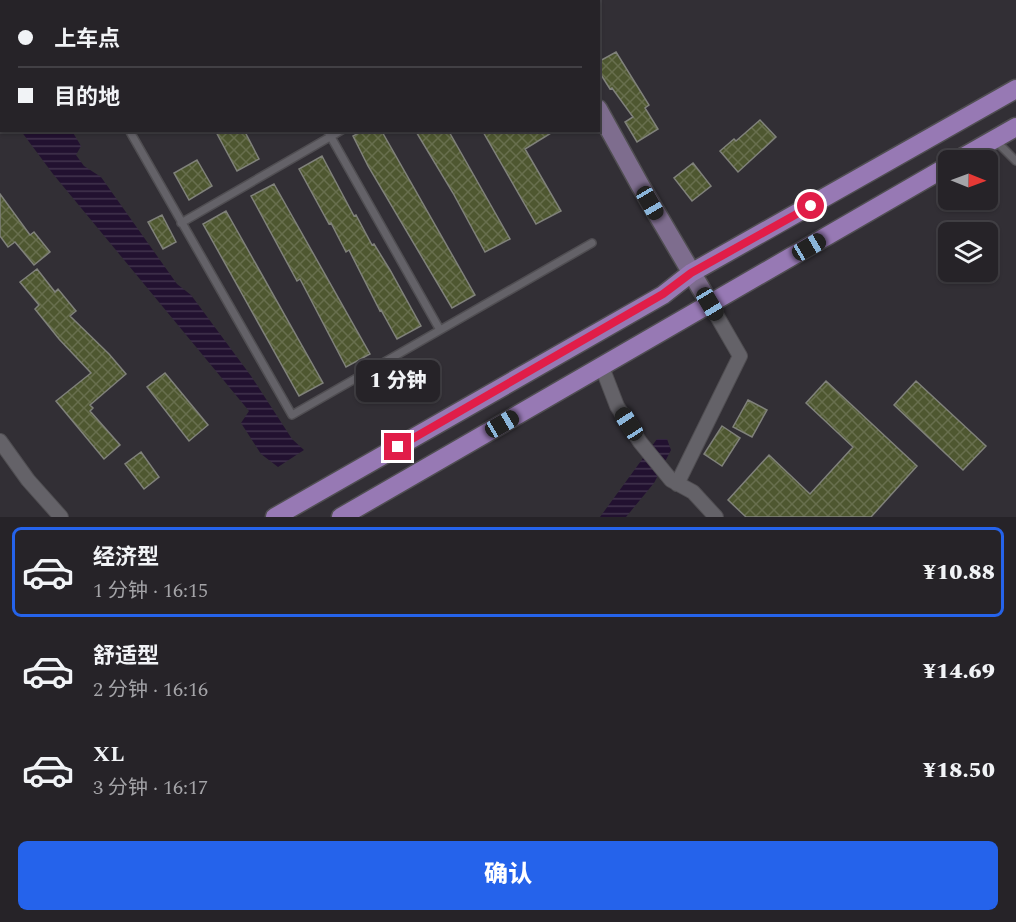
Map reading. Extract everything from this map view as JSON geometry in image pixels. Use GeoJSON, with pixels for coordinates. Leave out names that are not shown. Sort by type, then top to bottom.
{"type":"FeatureCollection","features":[{"type":"Feature","properties":{"kind":"main road"},"geometry":{"type":"LineString","coordinates":[[275,517],[663,294],[691,273],[1016,90]]}},
{"type":"Feature","properties":{"kind":"main road"},"geometry":{"type":"LineString","coordinates":[[976,150],[1016,127]]}},
{"type":"Feature","properties":{"kind":"main road"},"geometry":{"type":"LineString","coordinates":[[341,517],[938,172]]}},
{"type":"Feature","properties":{"kind":"street"},"geometry":{"type":"LineString","coordinates":[[600,113],[740,356],[677,484]]}},
{"type":"Feature","properties":{"kind":"street"},"geometry":{"type":"LineString","coordinates":[[602,367],[617,406],[640,442],[671,480],[693,492],[716,517]]}},
{"type":"Feature","properties":{"kind":"street"},"geometry":{"type":"LineString","coordinates":[[0,441],[28,480],[62,517]]}},
{"type":"Feature","properties":{"kind":"lane"},"geometry":{"type":"LineString","coordinates":[[130,132],[292,415],[592,243]]}},
{"type":"Feature","properties":{"kind":"lane"},"geometry":{"type":"LineString","coordinates":[[181,223],[328,134],[440,330]]}},
{"type":"Feature","properties":{"kind":"lane"},"geometry":{"type":"LineString","coordinates":[[994,140],[1016,161]]}},
{"type":"Feature","properties":{"kind":"shaded area"},"geometry":{"type":"Polygon","coordinates":[[[22,132],[73,132],[81,146],[76,155],[84,166],[101,177],[177,284],[191,295],[251,376],[292,439],[304,450],[278,467],[261,454],[241,423],[249,411],[53,174],[22,132]]]}},
{"type":"Feature","properties":{"kind":"shaded area"},"geometry":{"type":"Polygon","coordinates":[[[657,439],[667,439],[671,450],[654,483],[626,517],[600,517],[657,439]]]}},
{"type":"Feature","properties":{"kind":"building"},"geometry":{"type":"Polygon","coordinates":[[[616,52],[649,105],[645,108],[658,129],[637,142],[625,122],[633,117],[600,73],[600,61],[616,52]]]}},
{"type":"Feature","properties":{"kind":"building"},"geometry":{"type":"Polygon","coordinates":[[[760,120],[776,137],[738,172],[720,151],[734,139],[736,141],[760,120]]]}},
{"type":"Feature","properties":{"kind":"building"},"geometry":{"type":"Polygon","coordinates":[[[216,132],[245,132],[259,159],[237,171],[216,132]]]}},
{"type":"Feature","properties":{"kind":"building"},"geometry":{"type":"Polygon","coordinates":[[[360,132],[382,132],[475,295],[452,308],[368,166],[353,136],[360,132]]]}},
{"type":"Feature","properties":{"kind":"building"},"geometry":{"type":"Polygon","coordinates":[[[416,132],[449,132],[510,239],[485,252],[416,132]]]}},
{"type":"Feature","properties":{"kind":"building"},"geometry":{"type":"Polygon","coordinates":[[[483,132],[553,132],[525,149],[561,211],[536,224],[483,132]]]}},
{"type":"Feature","properties":{"kind":"building"},"geometry":{"type":"Polygon","coordinates":[[[322,156],[354,216],[356,215],[372,245],[374,244],[390,270],[421,326],[397,339],[349,250],[346,252],[299,169],[322,156]]]}},
{"type":"Feature","properties":{"kind":"building"},"geometry":{"type":"Polygon","coordinates":[[[197,160],[212,186],[189,200],[174,173],[197,160]]]}},
{"type":"Feature","properties":{"kind":"building"},"geometry":{"type":"Polygon","coordinates":[[[693,163],[711,186],[692,201],[674,178],[693,163]]]}},
{"type":"Feature","properties":{"kind":"building"},"geometry":{"type":"Polygon","coordinates":[[[274,184],[370,354],[346,367],[300,279],[297,281],[251,196],[274,184]]]}},
{"type":"Feature","properties":{"kind":"building"},"geometry":{"type":"Polygon","coordinates":[[[0,194],[30,235],[34,232],[50,252],[34,265],[15,242],[8,247],[0,236],[0,194]]]}},
{"type":"Feature","properties":{"kind":"building"},"geometry":{"type":"Polygon","coordinates":[[[226,211],[323,383],[299,396],[203,224],[226,211]]]}},
{"type":"Feature","properties":{"kind":"building"},"geometry":{"type":"Polygon","coordinates":[[[162,215],[176,242],[163,249],[148,222],[162,215]]]}},
{"type":"Feature","properties":{"kind":"building"},"geometry":{"type":"Polygon","coordinates":[[[37,269],[55,292],[58,289],[76,311],[70,316],[126,374],[90,405],[93,408],[90,411],[120,445],[104,459],[56,401],[91,373],[35,309],[39,305],[20,282],[37,269]]]}},
{"type":"Feature","properties":{"kind":"building"},"geometry":{"type":"Polygon","coordinates":[[[165,373],[208,425],[189,441],[147,387],[165,373]]]}},
{"type":"Feature","properties":{"kind":"building"},"geometry":{"type":"Polygon","coordinates":[[[826,381],[917,466],[871,517],[746,517],[728,500],[769,455],[810,494],[853,447],[806,403],[826,381]]]}},
{"type":"Feature","properties":{"kind":"building"},"geometry":{"type":"Polygon","coordinates":[[[916,381],[986,446],[963,470],[894,405],[916,381]]]}},
{"type":"Feature","properties":{"kind":"building"},"geometry":{"type":"Polygon","coordinates":[[[748,400],[767,410],[752,437],[733,427],[748,400]]]}},
{"type":"Feature","properties":{"kind":"building"},"geometry":{"type":"Polygon","coordinates":[[[722,426],[740,438],[722,466],[704,454],[722,426]]]}},
{"type":"Feature","properties":{"kind":"building"},"geometry":{"type":"Polygon","coordinates":[[[141,452],[159,477],[144,489],[125,464],[141,452]]]}},
{"type":"Feature","properties":{"kind":"route"},"geometry":{"type":"LineString","coordinates":[[398,447],[663,294],[691,273],[811,206]]}}]}
